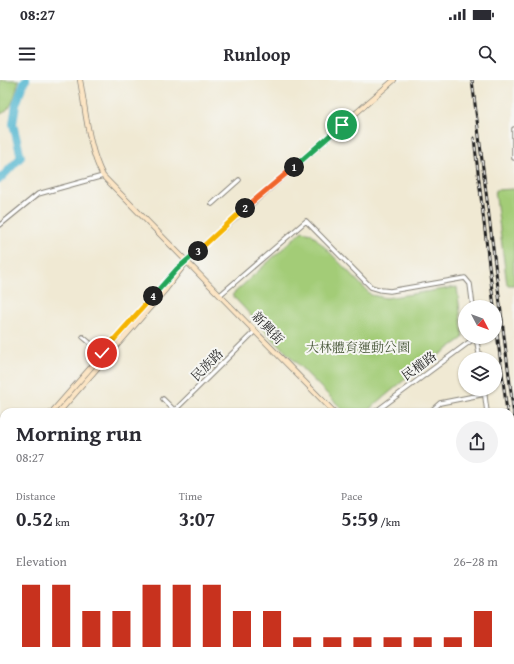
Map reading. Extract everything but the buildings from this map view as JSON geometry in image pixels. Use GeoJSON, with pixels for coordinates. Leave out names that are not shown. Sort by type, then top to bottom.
{"type":"FeatureCollection","features":[{"type":"Feature","properties":{"kind":"main road","name":"新興街"},"geometry":{"type":"LineString","coordinates":[[80,80],[92,149],[96,163],[103,176],[187,260],[330,408]]}},
{"type":"Feature","properties":{"kind":"main road"},"geometry":{"type":"LineString","coordinates":[[55,408],[177,269],[394,80]]}},
{"type":"Feature","properties":{"kind":"main road"},"geometry":{"type":"LineString","coordinates":[[62,408],[171,283],[187,260]]}},
{"type":"Feature","properties":{"kind":"street"},"geometry":{"type":"LineString","coordinates":[[514,129],[514,158]]}},
{"type":"Feature","properties":{"kind":"street"},"geometry":{"type":"LineString","coordinates":[[0,225],[38,194],[103,176]]}},
{"type":"Feature","properties":{"kind":"street"},"geometry":{"type":"LineString","coordinates":[[212,204],[239,180]]}},
{"type":"Feature","properties":{"kind":"street"},"geometry":{"type":"LineString","coordinates":[[220,295],[306,221],[371,287],[390,290],[465,278],[470,284],[471,300]]}},
{"type":"Feature","properties":{"kind":"street","name":"民族路"},"geometry":{"type":"LineString","coordinates":[[177,408],[256,331]]}},
{"type":"Feature","properties":{"kind":"street"},"geometry":{"type":"LineString","coordinates":[[83,336],[102,353]]}},
{"type":"Feature","properties":{"kind":"street","name":"民權路"},"geometry":{"type":"LineString","coordinates":[[379,408],[466,344]]}},
{"type":"Feature","properties":{"kind":"street"},"geometry":{"type":"LineString","coordinates":[[434,408],[440,403],[475,396]]}},
{"type":"Feature","properties":{"kind":"street"},"geometry":{"type":"LineString","coordinates":[[485,396],[487,408]]}},
{"type":"Feature","properties":{"kind":"street"},"geometry":{"type":"LineString","coordinates":[[163,399],[171,408]]}},
{"type":"Feature","properties":{"kind":"green space"},"geometry":{"type":"Polygon","coordinates":[[[0,80],[19,80],[11,105],[0,114],[0,80]]]}},
{"type":"Feature","properties":{"kind":"green space"},"geometry":{"type":"Polygon","coordinates":[[[514,189],[514,285],[507,285],[495,190],[514,189]]]}},
{"type":"Feature","properties":{"kind":"green space","name":"大林體育運動公園"},"geometry":{"type":"Polygon","coordinates":[[[302,231],[311,233],[371,295],[386,298],[457,287],[459,300],[458,342],[403,381],[371,408],[341,408],[232,295],[302,231]]]}},
{"type":"Feature","properties":{"kind":"waterway"},"geometry":{"type":"LineString","coordinates":[[0,179],[21,157],[13,124],[16,105],[26,80]]}},
{"type":"Feature","properties":{"kind":"railway"},"geometry":{"type":"LineString","coordinates":[[472,80],[513,408]]}},
{"type":"Feature","properties":{"kind":"railway"},"geometry":{"type":"LineString","coordinates":[[474,138],[493,300]]}},
{"type":"Feature","properties":{"kind":"railway"},"geometry":{"type":"LineString","coordinates":[[498,344],[506,408]]}},
{"type":"Feature","properties":{"kind":"route"},"geometry":{"type":"LineString","coordinates":[[102,353],[177,269],[342,125]]}}]}
